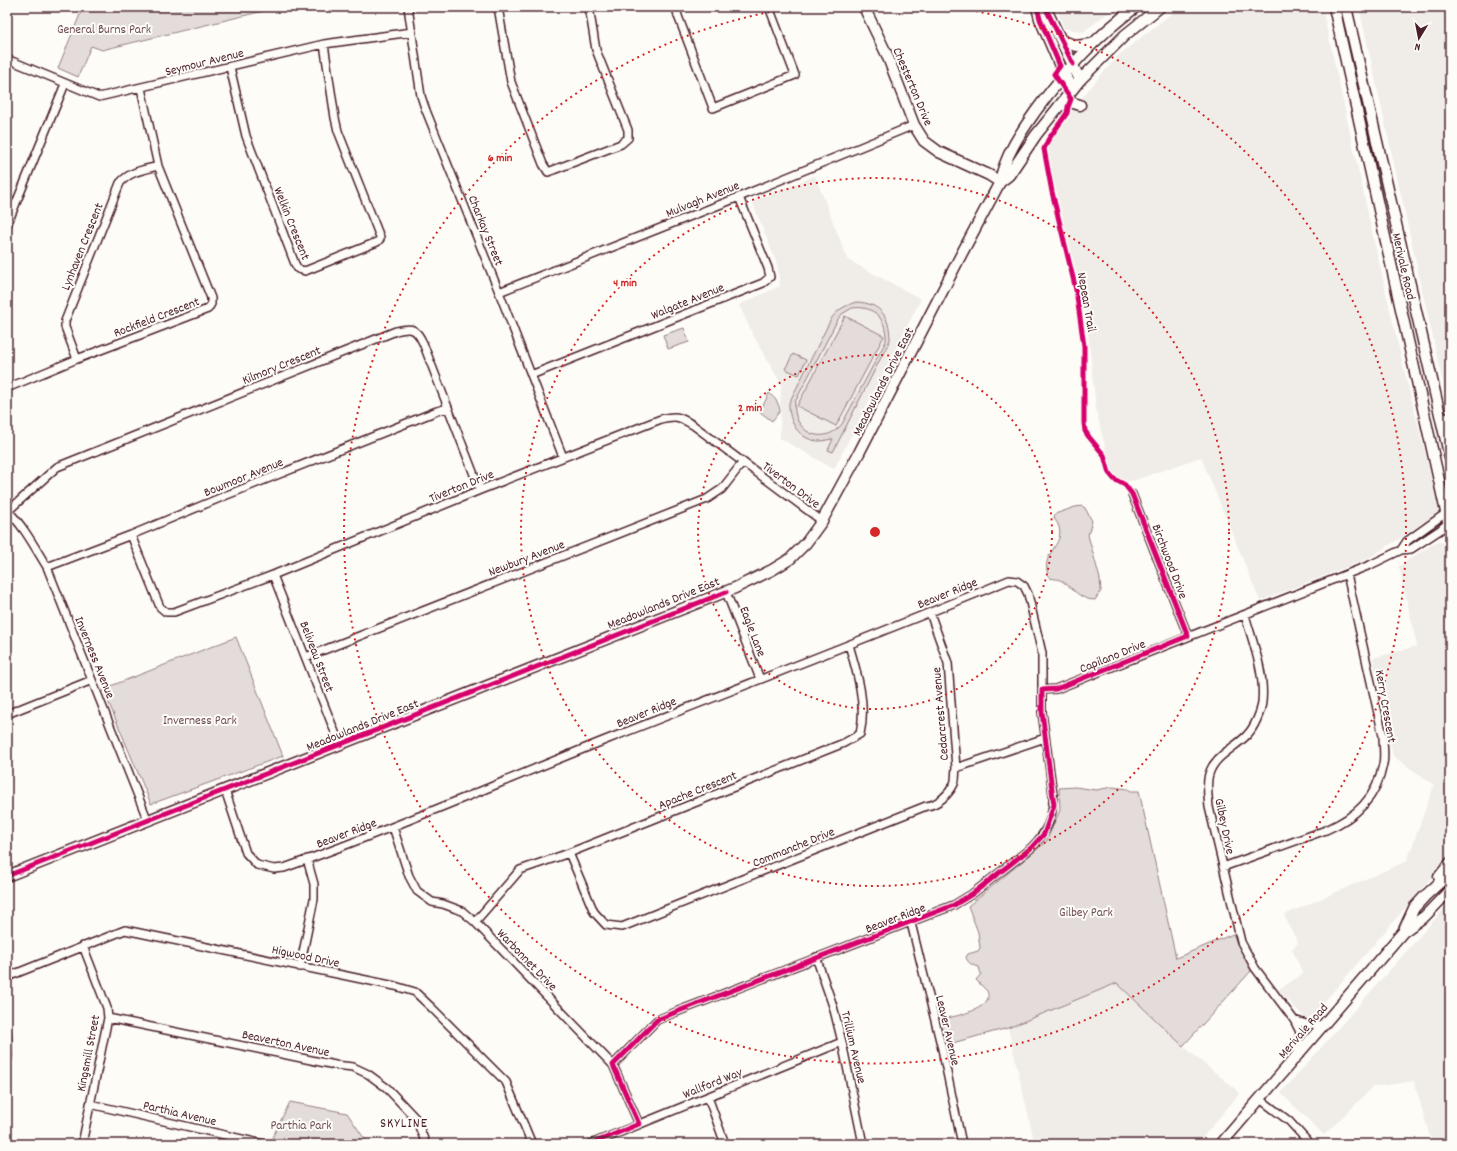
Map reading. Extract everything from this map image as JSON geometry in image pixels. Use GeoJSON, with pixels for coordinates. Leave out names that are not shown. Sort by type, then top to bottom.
{"type":"FeatureCollection","features":[{"type":"Feature","properties":{"kind":"main road","name":"Chesterton Drive"},"geometry":{"type":"LineString","coordinates":[[864,7],[887,55],[914,125],[924,141],[939,152],[989,175],[1000,182]]}},
{"type":"Feature","properties":{"kind":"main road"},"geometry":{"type":"LineString","coordinates":[[1037,7],[1040,19],[1073,89]]}},
{"type":"Feature","properties":{"kind":"main road"},"geometry":{"type":"LineString","coordinates":[[1045,7],[1080,80]]}},
{"type":"Feature","properties":{"kind":"main road","name":"Meadowlands Drive East"},"geometry":{"type":"LineString","coordinates":[[7,876],[726,592],[756,579],[790,559],[806,543],[822,521],[859,453],[1000,182],[1001,170],[1024,128],[1058,81],[1091,44],[1136,7]]}},
{"type":"Feature","properties":{"kind":"main road","name":"Meadowlands Drive East"},"geometry":{"type":"LineString","coordinates":[[1000,182],[1009,175],[1057,107],[1080,80],[1124,35],[1160,7]]}},
{"type":"Feature","properties":{"kind":"main road","name":"Merivale Road"},"geometry":{"type":"LineString","coordinates":[[1334,7],[1449,520]]}},
{"type":"Feature","properties":{"kind":"main road","name":"Merivale Road"},"geometry":{"type":"LineString","coordinates":[[1346,7],[1404,259],[1446,418],[1450,458]]}},
{"type":"Feature","properties":{"kind":"main road"},"geometry":{"type":"LineString","coordinates":[[1061,40],[1076,46],[1091,44]]}},
{"type":"Feature","properties":{"kind":"main road"},"geometry":{"type":"LineString","coordinates":[[1057,107],[1070,102],[1080,105]]}},
{"type":"Feature","properties":{"kind":"main road"},"geometry":{"type":"LineString","coordinates":[[1389,254],[1402,249]]}},
{"type":"Feature","properties":{"kind":"main road"},"geometry":{"type":"LineString","coordinates":[[1389,254],[1404,259]]}},
{"type":"Feature","properties":{"kind":"main road"},"geometry":{"type":"LineString","coordinates":[[1425,896],[1450,863]]}},
{"type":"Feature","properties":{"kind":"main road","name":"Merivale Road"},"geometry":{"type":"LineString","coordinates":[[1403,932],[1414,908],[1450,873]]}},
{"type":"Feature","properties":{"kind":"main road","name":"Merivale Road"},"geometry":{"type":"LineString","coordinates":[[1221,1144],[1403,932],[1425,916],[1450,890]]}},
{"type":"Feature","properties":{"kind":"street","name":"Charkay Street"},"geometry":{"type":"LineString","coordinates":[[408,7],[421,96],[425,108],[563,457]]}},
{"type":"Feature","properties":{"kind":"street"},"geometry":{"type":"LineString","coordinates":[[498,7],[511,82],[543,164],[548,172],[621,144],[628,138],[628,130],[596,50],[589,7]]}},
{"type":"Feature","properties":{"kind":"street"},"geometry":{"type":"LineString","coordinates":[[676,7],[678,16],[713,108],[795,75],[769,7]]}},
{"type":"Feature","properties":{"kind":"street","name":"Seymour Avenue"},"geometry":{"type":"LineString","coordinates":[[7,59],[99,97],[324,44],[412,32]]}},
{"type":"Feature","properties":{"kind":"street","name":"Welkin Crescent"},"geometry":{"type":"LineString","coordinates":[[230,67],[246,136],[295,264],[298,269],[306,271],[377,242],[380,239],[338,131],[324,44]]}},
{"type":"Feature","properties":{"kind":"street"},"geometry":{"type":"LineString","coordinates":[[7,225],[65,84]]}},
{"type":"Feature","properties":{"kind":"street","name":"Rockfield Crescent"},"geometry":{"type":"LineString","coordinates":[[7,388],[77,359],[208,309],[211,304],[211,298],[158,166],[141,88]]}},
{"type":"Feature","properties":{"kind":"street","name":"Mulvagh Avenue"},"geometry":{"type":"LineString","coordinates":[[499,292],[739,197],[914,125]]}},
{"type":"Feature","properties":{"kind":"street","name":"Lynhaven Crescent"},"geometry":{"type":"LineString","coordinates":[[77,359],[65,327],[65,321],[120,184],[125,177],[133,172],[158,166]]}},
{"type":"Feature","properties":{"kind":"street","name":"Walgate Avenue"},"geometry":{"type":"LineString","coordinates":[[531,375],[763,282],[770,277],[768,268],[739,197]]}},
{"type":"Feature","properties":{"kind":"street","name":"Kilmory Crescent"},"geometry":{"type":"LineString","coordinates":[[8,511],[57,466],[396,330],[406,329],[414,329],[419,334],[480,490]]}},
{"type":"Feature","properties":{"kind":"street","name":"Bowmoor Avenue"},"geometry":{"type":"LineString","coordinates":[[47,567],[131,535],[227,495],[448,408]]}},
{"type":"Feature","properties":{"kind":"street","name":"Tiverton Drive"},"geometry":{"type":"LineString","coordinates":[[131,535],[160,607],[166,612],[174,612],[273,575],[480,490],[661,419],[678,417],[693,425],[822,521]]}},
{"type":"Feature","properties":{"kind":"street","name":"Newbury Avenue"},"geometry":{"type":"LineString","coordinates":[[306,657],[707,499],[722,489],[743,462]]}},
{"type":"Feature","properties":{"kind":"street","name":"Birchwood Drive"},"geometry":{"type":"LineString","coordinates":[[1132,494],[1188,636]]}},
{"type":"Feature","properties":{"kind":"street","name":"Inverness Avenue"},"geometry":{"type":"LineString","coordinates":[[8,511],[30,540],[47,567],[148,821]]}},
{"type":"Feature","properties":{"kind":"street","name":"Capilano Drive"},"geometry":{"type":"LineString","coordinates":[[1401,550],[1408,541],[1449,520]]}},
{"type":"Feature","properties":{"kind":"street","name":"Capilano Drive"},"geometry":{"type":"LineString","coordinates":[[1042,690],[1056,689],[1188,636],[1245,616],[1370,565],[1401,550],[1411,549],[1440,530],[1449,520]]}},
{"type":"Feature","properties":{"kind":"street","name":"Kerry Crescent"},"geometry":{"type":"LineString","coordinates":[[1223,867],[1342,823],[1356,813],[1377,786],[1383,764],[1383,736],[1347,574]]}},
{"type":"Feature","properties":{"kind":"street","name":"Beliveau Street"},"geometry":{"type":"LineString","coordinates":[[273,575],[340,745]]}},
{"type":"Feature","properties":{"kind":"street","name":"Beaver Ridge"},"geometry":{"type":"LineString","coordinates":[[225,790],[246,853],[258,865],[274,869],[284,868],[393,827],[539,767],[930,613],[1009,580],[1017,581],[1024,586],[1034,615],[1042,653],[1042,712],[1054,805],[1044,834],[1031,848],[954,906],[816,957],[657,1020],[613,1065]]}},
{"type":"Feature","properties":{"kind":"street","name":"Eagle Lane"},"geometry":{"type":"LineString","coordinates":[[726,592],[760,679]]}},
{"type":"Feature","properties":{"kind":"street","name":"Cedarcrest Avenue"},"geometry":{"type":"LineString","coordinates":[[930,613],[948,663],[956,768]]}},
{"type":"Feature","properties":{"kind":"street","name":"Gilbey Drive"},"geometry":{"type":"LineString","coordinates":[[1245,616],[1260,670],[1262,703],[1248,734],[1219,758],[1209,773],[1207,791],[1209,807],[1241,942],[1255,968],[1294,1020],[1300,1032],[1298,1055]]}},
{"type":"Feature","properties":{"kind":"street","name":"Apache Crescent"},"geometry":{"type":"LineString","coordinates":[[474,922],[520,870],[569,853],[844,744],[860,734],[862,723],[859,680],[849,645]]}},
{"type":"Feature","properties":{"kind":"street"},"geometry":{"type":"LineString","coordinates":[[8,711],[92,680]]}},
{"type":"Feature","properties":{"kind":"street"},"geometry":{"type":"LineString","coordinates":[[956,768],[1045,738]]}},
{"type":"Feature","properties":{"kind":"street","name":"Commanche Drive"},"geometry":{"type":"LineString","coordinates":[[569,853],[594,912],[606,925],[622,927],[926,806],[931,806],[945,797],[954,783],[956,768]]}},
{"type":"Feature","properties":{"kind":"street","name":"Warbonnet Drive"},"geometry":{"type":"LineString","coordinates":[[393,827],[409,876],[417,891],[432,902],[443,904],[462,911],[613,1065],[639,1124]]}},
{"type":"Feature","properties":{"kind":"street"},"geometry":{"type":"LineString","coordinates":[[300,967],[314,899],[314,884],[307,860]]}},
{"type":"Feature","properties":{"kind":"street","name":"Leaver Avenue"},"geometry":{"type":"LineString","coordinates":[[911,923],[942,1049],[962,1144]]}},
{"type":"Feature","properties":{"kind":"street","name":"Higwood Drive"},"geometry":{"type":"LineString","coordinates":[[7,977],[125,930],[395,986],[415,992],[506,1082],[532,1144]]}},
{"type":"Feature","properties":{"kind":"street","name":"Kingsmill Street"},"geometry":{"type":"LineString","coordinates":[[82,1144],[108,1018],[107,1008],[83,946]]}},
{"type":"Feature","properties":{"kind":"street","name":"Trillium Avenue"},"geometry":{"type":"LineString","coordinates":[[816,957],[833,1006],[864,1144]]}},
{"type":"Feature","properties":{"kind":"street","name":"Beaverton Avenue"},"geometry":{"type":"LineString","coordinates":[[108,1018],[335,1065],[353,1067],[368,1074],[387,1088],[416,1119],[426,1144]]}},
{"type":"Feature","properties":{"kind":"street"},"geometry":{"type":"LineString","coordinates":[[1294,1020],[1306,1024],[1324,1025]]}},
{"type":"Feature","properties":{"kind":"street"},"geometry":{"type":"LineString","coordinates":[[7,1031],[7,1062]]}},
{"type":"Feature","properties":{"kind":"street","name":"Wallford Way"},"geometry":{"type":"LineString","coordinates":[[591,1144],[842,1042]]}},
{"type":"Feature","properties":{"kind":"street"},"geometry":{"type":"LineString","coordinates":[[708,1097],[725,1144]]}},
{"type":"Feature","properties":{"kind":"street"},"geometry":{"type":"LineString","coordinates":[[1260,1099],[1289,1121],[1310,1144]]}},
{"type":"Feature","properties":{"kind":"street","name":"Parthia Avenue"},"geometry":{"type":"LineString","coordinates":[[90,1104],[264,1144]]}},
{"type":"Feature","properties":{"kind":"shaded area"},"geometry":{"type":"Polygon","coordinates":[[[1056,7],[1116,7],[1083,32],[1064,28],[1056,7]]]}},
{"type":"Feature","properties":{"kind":"shaded area"},"geometry":{"type":"Polygon","coordinates":[[[1180,7],[1322,7],[1405,374],[1440,511],[1367,559],[1260,601],[1201,457],[1135,480],[1123,482],[1111,471],[1096,409],[1086,313],[1046,149],[1072,110],[1120,54],[1180,7]]]}},
{"type":"Feature","properties":{"kind":"shaded area"},"geometry":{"type":"Polygon","coordinates":[[[1359,7],[1450,7],[1450,403],[1447,401],[1359,7]]]}},
{"type":"Feature","properties":{"kind":"shaded area"},"geometry":{"type":"Polygon","coordinates":[[[815,176],[848,260],[921,299],[834,469],[780,438],[781,384],[753,335],[739,305],[780,286],[777,264],[752,201],[815,176]]]}},
{"type":"Feature","properties":{"kind":"shaded area"},"geometry":{"type":"Polygon","coordinates":[[[1436,542],[1443,542],[1450,572],[1450,856],[1313,1015],[1306,1019],[1278,990],[1303,974],[1292,949],[1298,943],[1284,915],[1407,861],[1434,785],[1393,756],[1373,658],[1417,646],[1399,566],[1436,542]]]}},
{"type":"Feature","properties":{"kind":"shaded area"},"geometry":{"type":"Polygon","coordinates":[[[1450,902],[1450,1144],[1432,1144],[1414,1081],[1373,1087],[1324,1135],[1281,1093],[1450,902]]]}},
{"type":"Feature","properties":{"kind":"shaded area"},"geometry":{"type":"Polygon","coordinates":[[[1117,983],[1183,1046],[1240,1093],[1197,1144],[1035,1144],[1008,1028],[1117,983]]]}},
{"type":"Feature","properties":{"kind":"green space","name":"General Burns Park"},"geometry":{"type":"Polygon","coordinates":[[[83,7],[280,7],[102,50],[91,46],[78,77],[58,68],[83,7]]]}},
{"type":"Feature","properties":{"kind":"green space"},"geometry":{"type":"Polygon","coordinates":[[[856,302],[871,305],[882,312],[888,324],[890,340],[833,452],[828,450],[833,439],[822,441],[813,440],[806,438],[796,429],[790,417],[789,403],[831,319],[839,310],[856,302]],[[852,308],[842,314],[838,319],[795,402],[795,412],[798,421],[803,428],[810,433],[826,435],[834,431],[842,424],[886,341],[884,326],[878,315],[873,311],[852,308]]]}},
{"type":"Feature","properties":{"kind":"green space"},"geometry":{"type":"Polygon","coordinates":[[[845,316],[884,336],[836,426],[797,406],[845,316]]]}},
{"type":"Feature","properties":{"kind":"green space"},"geometry":{"type":"Polygon","coordinates":[[[684,328],[689,342],[668,349],[663,335],[684,328]]]}},
{"type":"Feature","properties":{"kind":"green space"},"geometry":{"type":"Polygon","coordinates":[[[793,354],[806,360],[799,375],[785,369],[793,354]]]}},
{"type":"Feature","properties":{"kind":"green space"},"geometry":{"type":"Polygon","coordinates":[[[769,393],[776,401],[780,411],[772,421],[760,412],[769,393]]]}},
{"type":"Feature","properties":{"kind":"green space"},"geometry":{"type":"Polygon","coordinates":[[[1082,506],[1085,508],[1092,521],[1088,535],[1100,579],[1101,591],[1095,600],[1090,600],[1077,594],[1058,579],[1050,578],[1047,569],[1047,561],[1058,542],[1060,535],[1059,527],[1054,518],[1055,514],[1082,506]]]}},
{"type":"Feature","properties":{"kind":"green space","name":"Inverness Park"},"geometry":{"type":"Polygon","coordinates":[[[236,637],[283,756],[151,804],[103,689],[236,637]]]}},
{"type":"Feature","properties":{"kind":"green space","name":"Gilbey Park"},"geometry":{"type":"Polygon","coordinates":[[[1075,787],[1096,790],[1112,787],[1139,791],[1176,958],[1233,934],[1251,971],[1183,1046],[1117,983],[1008,1028],[945,1045],[939,1020],[958,1016],[979,1008],[988,998],[987,991],[976,980],[981,974],[979,967],[969,963],[966,957],[968,954],[978,951],[980,948],[978,932],[968,906],[1046,842],[1060,810],[1059,788],[1075,787]]]}},
{"type":"Feature","properties":{"kind":"green space","name":"Parthia Park"},"geometry":{"type":"Polygon","coordinates":[[[290,1102],[347,1113],[368,1144],[269,1144],[290,1102]]]}},
{"type":"Feature","properties":{"kind":"cycle path","name":"Nepean Trail"},"geometry":{"type":"LineString","coordinates":[[591,1144],[639,1124],[613,1065],[657,1020],[954,905],[972,894],[1031,848],[1044,834],[1054,805],[1042,712],[1042,690],[1056,689],[1188,636],[1132,494],[1125,485],[1114,479],[1109,473],[1104,455],[1085,431],[1084,346],[1076,290],[1052,192],[1044,149],[1048,140],[1067,113],[1071,99],[1054,74],[1060,66],[1040,19],[1037,7]]}},
{"type":"Feature","properties":{"kind":"cycle path"},"geometry":{"type":"LineString","coordinates":[[1045,7],[1073,64]]}},
{"type":"Feature","properties":{"kind":"cycle path"},"geometry":{"type":"LineString","coordinates":[[7,876],[726,592]]}},
{"type":"Feature","properties":{"kind":"district","name":"SKYLINE"},"geometry":{"type":"Point","coordinates":[404,1122]}}]}
